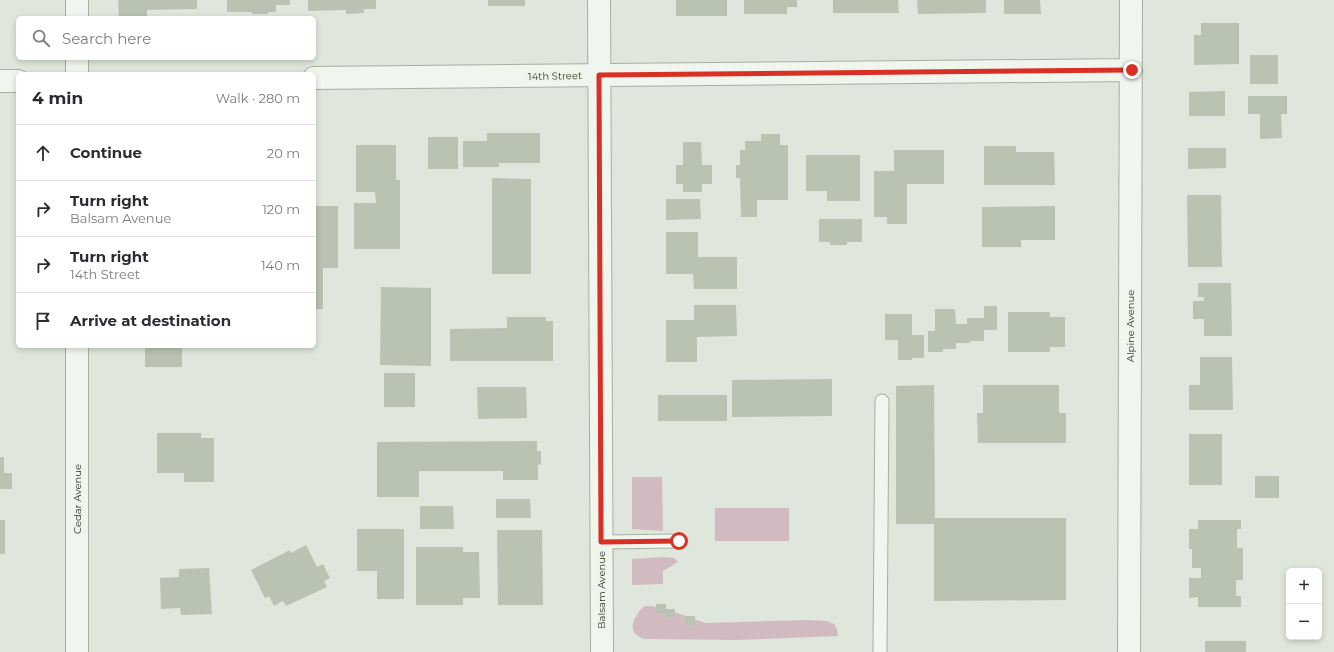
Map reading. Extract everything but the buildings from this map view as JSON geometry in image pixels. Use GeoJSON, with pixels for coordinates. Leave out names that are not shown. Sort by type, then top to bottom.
{"type":"FeatureCollection","features":[{"type":"Feature","properties":{"kind":"street"},"geometry":{"type":"LineString","coordinates":[[77,0],[77,16]]}},
{"type":"Feature","properties":{"kind":"street","name":"Balsam Avenue"},"geometry":{"type":"LineString","coordinates":[[599,0],[602,652]]}},
{"type":"Feature","properties":{"kind":"street","name":"Alpine Avenue"},"geometry":{"type":"LineString","coordinates":[[1129,652],[1132,0]]}},
{"type":"Feature","properties":{"kind":"street"},"geometry":{"type":"LineString","coordinates":[[77,60],[77,72]]}},
{"type":"Feature","properties":{"kind":"street","name":"14th Street"},"geometry":{"type":"LineString","coordinates":[[316,78],[1132,70]]}},
{"type":"Feature","properties":{"kind":"street"},"geometry":{"type":"LineString","coordinates":[[0,81],[16,81]]}},
{"type":"Feature","properties":{"kind":"street","name":"Cedar Avenue"},"geometry":{"type":"LineString","coordinates":[[77,348],[77,652]]}},
{"type":"Feature","properties":{"kind":"lane"},"geometry":{"type":"LineString","coordinates":[[880,652],[882,401]]}},
{"type":"Feature","properties":{"kind":"lane"},"geometry":{"type":"LineString","coordinates":[[601,542],[679,541]]}},
{"type":"Feature","properties":{"kind":"shaded area"},"geometry":{"type":"Polygon","coordinates":[[[632,477],[662,477],[663,531],[632,529],[632,477]]]}},
{"type":"Feature","properties":{"kind":"shaded area"},"geometry":{"type":"Polygon","coordinates":[[[715,508],[789,508],[789,541],[715,541],[715,508]]]}},
{"type":"Feature","properties":{"kind":"shaded area"},"geometry":{"type":"Polygon","coordinates":[[[662,557],[674,558],[678,562],[663,571],[663,584],[632,585],[632,559],[662,557]]]}},
{"type":"Feature","properties":{"kind":"shaded area"},"geometry":{"type":"Polygon","coordinates":[[[645,606],[652,606],[705,623],[808,620],[827,621],[834,624],[837,629],[838,636],[737,640],[645,639],[639,637],[635,633],[633,625],[636,616],[645,606]]]}},
{"type":"Feature","properties":{"kind":"route"},"geometry":{"type":"LineString","coordinates":[[679,541],[601,542],[599,75],[1132,70]]}}]}
